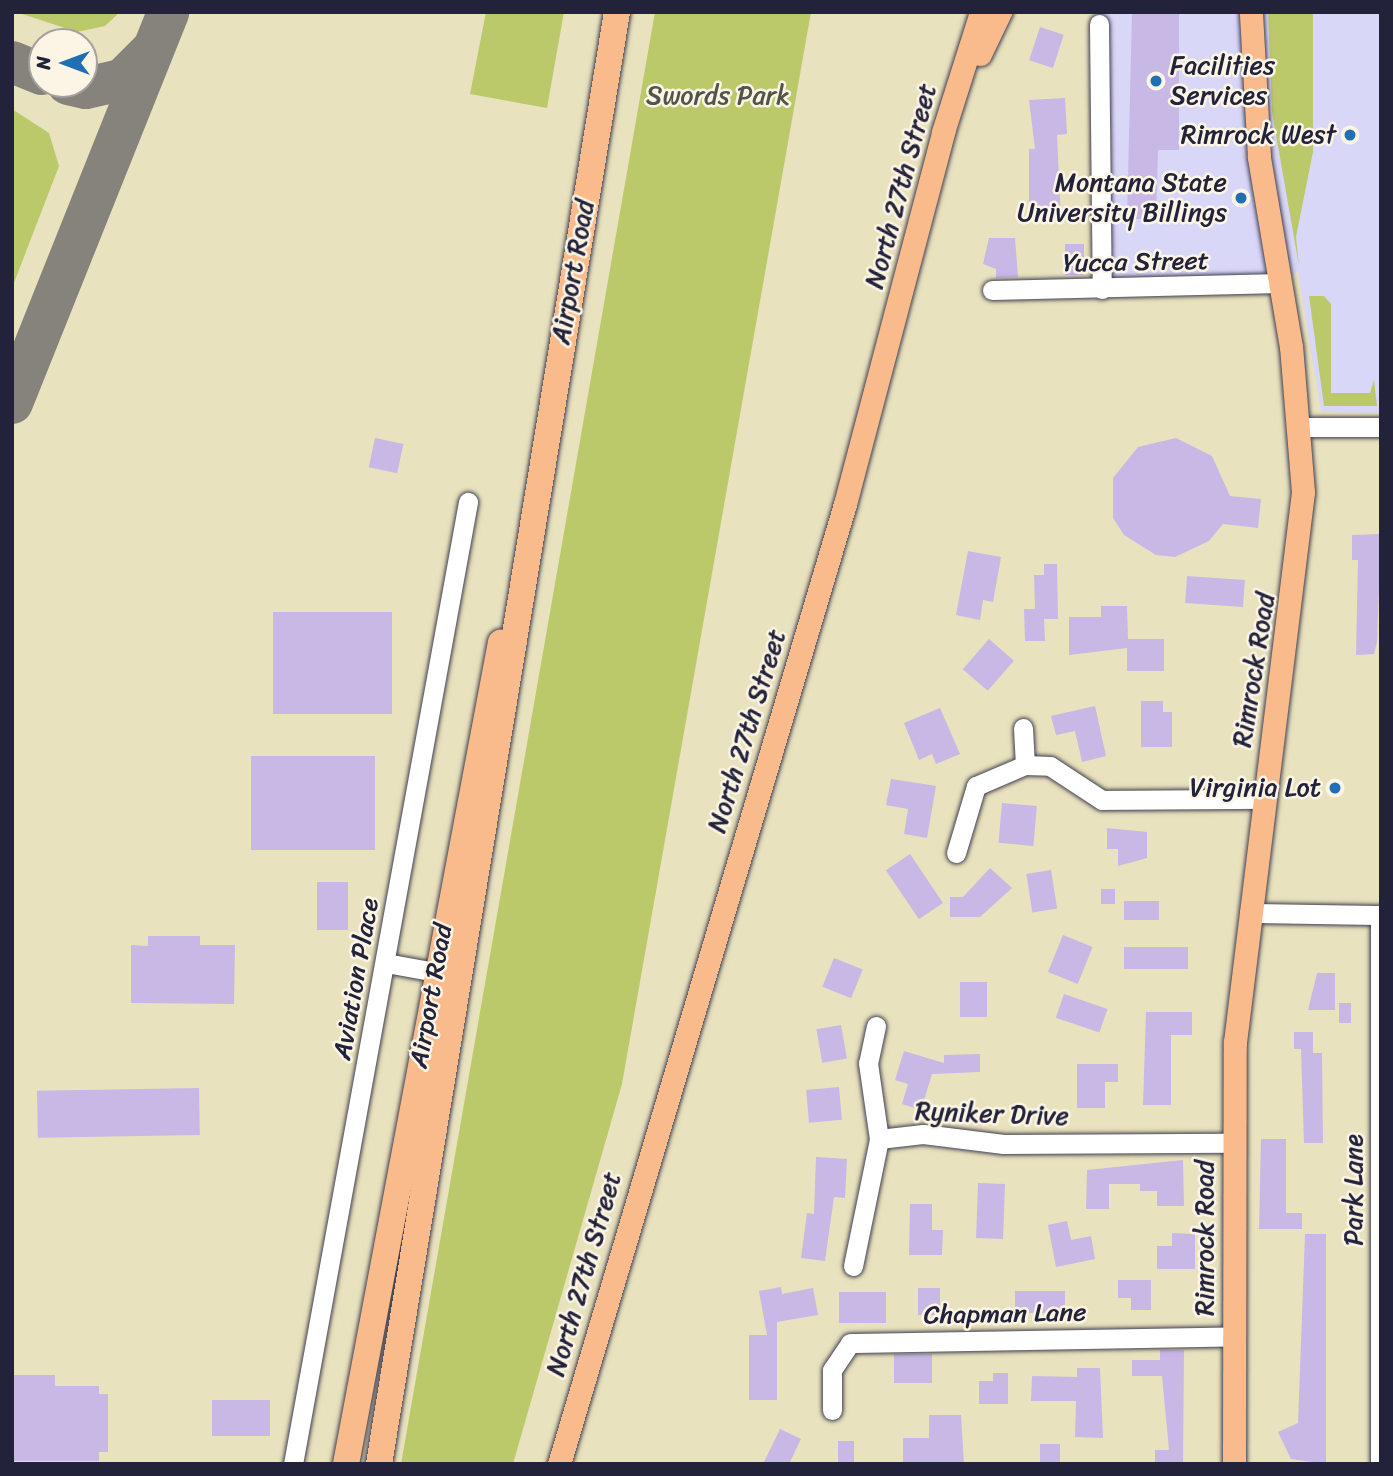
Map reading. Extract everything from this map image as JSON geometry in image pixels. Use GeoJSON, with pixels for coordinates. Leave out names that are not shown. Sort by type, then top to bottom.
{"type":"FeatureCollection","features":[{"type":"Feature","properties":{"kind":"highway","name":"Airport Road"},"geometry":{"type":"LineString","coordinates":[[379,1464],[463,978],[528,531],[617,12]]}},
{"type":"Feature","properties":{"kind":"highway","name":"Airport Road"},"geometry":{"type":"LineString","coordinates":[[346,1464],[487,697],[528,531]]}},
{"type":"Feature","properties":{"kind":"main road","name":"North 27th Street"},"geometry":{"type":"LineString","coordinates":[[559,1464],[845,504],[943,132],[981,12]]}},
{"type":"Feature","properties":{"kind":"main road"},"geometry":{"type":"LineString","coordinates":[[943,132],[1000,12]]}},
{"type":"Feature","properties":{"kind":"main road","name":"Rimrock Road"},"geometry":{"type":"LineString","coordinates":[[1234,1464],[1232,1143],[1249,913],[1262,799],[1299,557],[1300,427],[1281,283],[1259,157],[1251,12]]}},
{"type":"Feature","properties":{"kind":"street"},"geometry":{"type":"LineString","coordinates":[[1099,24],[1102,289]]}},
{"type":"Feature","properties":{"kind":"street","name":"Yucca Street"},"geometry":{"type":"LineString","coordinates":[[992,290],[1281,283]]}},
{"type":"Feature","properties":{"kind":"street"},"geometry":{"type":"LineString","coordinates":[[1300,427],[1381,427]]}},
{"type":"Feature","properties":{"kind":"street","name":"Aviation Place"},"geometry":{"type":"LineString","coordinates":[[293,1464],[468,502]]}},
{"type":"Feature","properties":{"kind":"street"},"geometry":{"type":"LineString","coordinates":[[1023,728],[1025,765]]}},
{"type":"Feature","properties":{"kind":"street"},"geometry":{"type":"LineString","coordinates":[[956,853],[976,786],[1025,765],[1050,766],[1102,800],[1262,799]]}},
{"type":"Feature","properties":{"kind":"street"},"geometry":{"type":"LineString","coordinates":[[1249,913],[1381,915]]}},
{"type":"Feature","properties":{"kind":"street","name":"Park Lane"},"geometry":{"type":"LineString","coordinates":[[1380,1464],[1381,915]]}},
{"type":"Feature","properties":{"kind":"street"},"geometry":{"type":"LineString","coordinates":[[386,963],[463,978]]}},
{"type":"Feature","properties":{"kind":"street"},"geometry":{"type":"LineString","coordinates":[[876,1026],[867,1063],[879,1139]]}},
{"type":"Feature","properties":{"kind":"street","name":"Ryniker Drive"},"geometry":{"type":"LineString","coordinates":[[853,1266],[879,1139],[923,1134],[1003,1144],[1232,1143]]}},
{"type":"Feature","properties":{"kind":"street","name":"Chapman Lane"},"geometry":{"type":"LineString","coordinates":[[832,1410],[832,1370],[850,1343],[1233,1336]]}},
{"type":"Feature","properties":{"kind":"shaded area","name":"Montana State University Billings"},"geometry":{"type":"Polygon","coordinates":[[[1101,12],[1381,12],[1381,413],[1321,412],[1298,272],[1258,285],[1102,289],[1101,12]]]}},
{"type":"Feature","properties":{"kind":"green space"},"geometry":{"type":"Polygon","coordinates":[[[16,12],[120,12],[105,26],[65,28],[16,12]]]}},
{"type":"Feature","properties":{"kind":"green space"},"geometry":{"type":"Polygon","coordinates":[[[486,12],[564,12],[547,108],[470,94],[486,12]]]}},
{"type":"Feature","properties":{"kind":"green space","name":"Swords Park"},"geometry":{"type":"Polygon","coordinates":[[[655,12],[811,12],[622,1084],[513,1464],[401,1464],[655,12]]]}},
{"type":"Feature","properties":{"kind":"green space"},"geometry":{"type":"Polygon","coordinates":[[[1268,12],[1313,12],[1313,152],[1296,237],[1299,266],[1272,112],[1268,12]]]}},
{"type":"Feature","properties":{"kind":"green space"},"geometry":{"type":"Polygon","coordinates":[[[12,109],[49,133],[59,166],[12,288],[12,109]]]}},
{"type":"Feature","properties":{"kind":"green space"},"geometry":{"type":"Polygon","coordinates":[[[1309,296],[1324,296],[1331,304],[1331,393],[1370,393],[1374,380],[1377,406],[1324,406],[1309,296]]]}},
{"type":"Feature","properties":{"kind":"building","name":"Facilities Services"},"geometry":{"type":"Polygon","coordinates":[[[1132,12],[1179,12],[1179,150],[1158,150],[1156,219],[1127,219],[1132,12]]]}},
{"type":"Feature","properties":{"kind":"building"},"geometry":{"type":"Polygon","coordinates":[[[1040,27],[1064,35],[1053,68],[1029,60],[1040,27]]]}},
{"type":"Feature","properties":{"kind":"building"},"geometry":{"type":"Polygon","coordinates":[[[1065,98],[1067,134],[1057,135],[1061,221],[1029,221],[1029,149],[1035,149],[1029,100],[1065,98]]]}},
{"type":"Feature","properties":{"kind":"building"},"geometry":{"type":"Polygon","coordinates":[[[989,238],[1015,238],[1018,277],[996,278],[996,269],[983,264],[989,238]]]}},
{"type":"Feature","properties":{"kind":"building"},"geometry":{"type":"Polygon","coordinates":[[[1065,244],[1084,244],[1084,275],[1065,275],[1065,244]]]}},
{"type":"Feature","properties":{"kind":"building"},"geometry":{"type":"Polygon","coordinates":[[[375,438],[403,444],[397,473],[369,467],[375,438]]]}},
{"type":"Feature","properties":{"kind":"building"},"geometry":{"type":"Polygon","coordinates":[[[1176,438],[1212,456],[1230,496],[1261,499],[1258,528],[1223,524],[1209,541],[1175,557],[1156,555],[1124,535],[1113,518],[1113,478],[1138,447],[1176,438]]]}},
{"type":"Feature","properties":{"kind":"building"},"geometry":{"type":"Polygon","coordinates":[[[1381,534],[1377,642],[1374,654],[1356,655],[1358,560],[1352,560],[1352,535],[1381,534]]]}},
{"type":"Feature","properties":{"kind":"building"},"geometry":{"type":"Polygon","coordinates":[[[968,551],[1001,557],[993,602],[983,600],[980,620],[956,615],[968,551]]]}},
{"type":"Feature","properties":{"kind":"building"},"geometry":{"type":"Polygon","coordinates":[[[1044,564],[1057,564],[1058,619],[1044,619],[1045,641],[1025,641],[1024,609],[1035,609],[1034,575],[1044,575],[1044,564]]]}},
{"type":"Feature","properties":{"kind":"building"},"geometry":{"type":"Polygon","coordinates":[[[1187,576],[1245,580],[1243,607],[1185,603],[1187,576]]]}},
{"type":"Feature","properties":{"kind":"building"},"geometry":{"type":"Polygon","coordinates":[[[1101,606],[1127,606],[1128,639],[1164,639],[1164,671],[1127,671],[1127,648],[1069,655],[1069,617],[1101,617],[1101,606]]]}},
{"type":"Feature","properties":{"kind":"building"},"geometry":{"type":"Polygon","coordinates":[[[273,612],[392,612],[392,714],[273,714],[273,612]]]}},
{"type":"Feature","properties":{"kind":"building"},"geometry":{"type":"Polygon","coordinates":[[[989,639],[1014,661],[988,691],[963,669],[989,639]]]}},
{"type":"Feature","properties":{"kind":"building"},"geometry":{"type":"Polygon","coordinates":[[[1141,701],[1163,701],[1163,712],[1172,712],[1172,747],[1141,747],[1141,701]]]}},
{"type":"Feature","properties":{"kind":"building"},"geometry":{"type":"Polygon","coordinates":[[[1095,706],[1106,756],[1082,762],[1075,731],[1056,735],[1051,716],[1095,706]]]}},
{"type":"Feature","properties":{"kind":"building"},"geometry":{"type":"Polygon","coordinates":[[[940,708],[960,754],[936,764],[932,754],[919,760],[904,723],[940,708]]]}},
{"type":"Feature","properties":{"kind":"building"},"geometry":{"type":"Polygon","coordinates":[[[251,756],[375,756],[375,850],[251,850],[251,756]]]}},
{"type":"Feature","properties":{"kind":"building"},"geometry":{"type":"Polygon","coordinates":[[[891,779],[936,786],[927,838],[904,834],[908,809],[886,805],[891,779]]]}},
{"type":"Feature","properties":{"kind":"building"},"geometry":{"type":"Polygon","coordinates":[[[1002,803],[1037,806],[1033,846],[999,843],[1002,803]]]}},
{"type":"Feature","properties":{"kind":"building"},"geometry":{"type":"Polygon","coordinates":[[[1107,828],[1147,832],[1147,858],[1118,866],[1118,849],[1107,849],[1107,828]]]}},
{"type":"Feature","properties":{"kind":"building"},"geometry":{"type":"Polygon","coordinates":[[[910,854],[943,903],[919,919],[886,870],[910,854]]]}},
{"type":"Feature","properties":{"kind":"building"},"geometry":{"type":"Polygon","coordinates":[[[990,868],[1012,888],[980,917],[950,917],[950,897],[963,897],[990,868]]]}},
{"type":"Feature","properties":{"kind":"building"},"geometry":{"type":"Polygon","coordinates":[[[1051,870],[1057,909],[1032,912],[1026,874],[1051,870]]]}},
{"type":"Feature","properties":{"kind":"building"},"geometry":{"type":"Polygon","coordinates":[[[317,882],[348,882],[348,930],[317,930],[317,882]]]}},
{"type":"Feature","properties":{"kind":"building"},"geometry":{"type":"Polygon","coordinates":[[[1101,889],[1115,889],[1115,904],[1101,904],[1101,889]]]}},
{"type":"Feature","properties":{"kind":"building"},"geometry":{"type":"Polygon","coordinates":[[[1124,901],[1159,901],[1159,920],[1124,920],[1124,901]]]}},
{"type":"Feature","properties":{"kind":"building"},"geometry":{"type":"Polygon","coordinates":[[[1063,935],[1093,947],[1078,984],[1048,972],[1063,935]]]}},
{"type":"Feature","properties":{"kind":"building"},"geometry":{"type":"Polygon","coordinates":[[[148,936],[200,936],[200,945],[235,945],[234,1004],[131,1003],[131,945],[148,946],[148,936]]]}},
{"type":"Feature","properties":{"kind":"building"},"geometry":{"type":"Polygon","coordinates":[[[1124,947],[1188,947],[1188,969],[1124,969],[1124,947]]]}},
{"type":"Feature","properties":{"kind":"building"},"geometry":{"type":"Polygon","coordinates":[[[834,958],[863,970],[851,998],[822,987],[834,958]]]}},
{"type":"Feature","properties":{"kind":"building"},"geometry":{"type":"Polygon","coordinates":[[[1317,973],[1335,973],[1335,1010],[1308,1010],[1317,973]]]}},
{"type":"Feature","properties":{"kind":"building"},"geometry":{"type":"Polygon","coordinates":[[[960,982],[987,982],[987,1017],[960,1017],[960,982]]]}},
{"type":"Feature","properties":{"kind":"building"},"geometry":{"type":"Polygon","coordinates":[[[1064,994],[1107,1009],[1099,1033],[1056,1018],[1064,994]]]}},
{"type":"Feature","properties":{"kind":"building"},"geometry":{"type":"Polygon","coordinates":[[[1339,1003],[1351,1003],[1351,1023],[1339,1023],[1339,1003]]]}},
{"type":"Feature","properties":{"kind":"building"},"geometry":{"type":"Polygon","coordinates":[[[1146,1012],[1192,1012],[1192,1035],[1171,1035],[1171,1105],[1143,1105],[1146,1012]]]}},
{"type":"Feature","properties":{"kind":"building"},"geometry":{"type":"Polygon","coordinates":[[[841,1025],[847,1058],[822,1063],[816,1029],[841,1025]]]}},
{"type":"Feature","properties":{"kind":"building"},"geometry":{"type":"Polygon","coordinates":[[[1294,1032],[1313,1032],[1313,1053],[1322,1053],[1323,1143],[1304,1143],[1301,1049],[1294,1049],[1294,1032]]]}},
{"type":"Feature","properties":{"kind":"building"},"geometry":{"type":"Polygon","coordinates":[[[904,1051],[944,1063],[944,1055],[980,1054],[980,1072],[932,1074],[921,1110],[902,1104],[908,1084],[895,1080],[904,1051]]]}},
{"type":"Feature","properties":{"kind":"building"},"geometry":{"type":"Polygon","coordinates":[[[1077,1064],[1118,1064],[1118,1082],[1105,1082],[1105,1108],[1077,1108],[1077,1064]]]}},
{"type":"Feature","properties":{"kind":"building"},"geometry":{"type":"Polygon","coordinates":[[[839,1087],[842,1120],[809,1123],[806,1090],[839,1087]]]}},
{"type":"Feature","properties":{"kind":"building"},"geometry":{"type":"Polygon","coordinates":[[[199,1088],[200,1135],[38,1138],[37,1091],[199,1088]]]}},
{"type":"Feature","properties":{"kind":"building"},"geometry":{"type":"Polygon","coordinates":[[[1261,1139],[1286,1139],[1286,1213],[1302,1213],[1302,1229],[1259,1229],[1261,1139]]]}},
{"type":"Feature","properties":{"kind":"building"},"geometry":{"type":"Polygon","coordinates":[[[816,1157],[847,1159],[845,1198],[834,1197],[825,1261],[801,1258],[807,1213],[814,1214],[816,1157]]]}},
{"type":"Feature","properties":{"kind":"building"},"geometry":{"type":"Polygon","coordinates":[[[1183,1160],[1184,1206],[1157,1206],[1157,1191],[1140,1191],[1140,1184],[1109,1184],[1109,1209],[1086,1209],[1087,1170],[1183,1160]]]}},
{"type":"Feature","properties":{"kind":"building"},"geometry":{"type":"Polygon","coordinates":[[[978,1183],[1005,1184],[1003,1239],[976,1238],[978,1183]]]}},
{"type":"Feature","properties":{"kind":"building"},"geometry":{"type":"Polygon","coordinates":[[[910,1204],[932,1204],[932,1230],[943,1230],[942,1255],[909,1255],[910,1204]]]}},
{"type":"Feature","properties":{"kind":"building"},"geometry":{"type":"Polygon","coordinates":[[[1067,1221],[1071,1240],[1091,1236],[1095,1259],[1056,1267],[1048,1225],[1067,1221]]]}},
{"type":"Feature","properties":{"kind":"building"},"geometry":{"type":"Polygon","coordinates":[[[1172,1233],[1195,1234],[1195,1269],[1157,1269],[1157,1246],[1172,1246],[1172,1233]]]}},
{"type":"Feature","properties":{"kind":"building"},"geometry":{"type":"Polygon","coordinates":[[[1305,1234],[1326,1234],[1326,1464],[1291,1459],[1278,1432],[1298,1423],[1305,1234]]]}},
{"type":"Feature","properties":{"kind":"building"},"geometry":{"type":"Polygon","coordinates":[[[1118,1280],[1151,1280],[1151,1310],[1131,1310],[1131,1298],[1118,1298],[1118,1280]]]}},
{"type":"Feature","properties":{"kind":"building"},"geometry":{"type":"Polygon","coordinates":[[[781,1287],[782,1294],[813,1288],[818,1315],[777,1322],[777,1400],[749,1400],[749,1335],[767,1335],[759,1291],[781,1287]]]}},
{"type":"Feature","properties":{"kind":"building"},"geometry":{"type":"Polygon","coordinates":[[[918,1288],[940,1288],[940,1315],[918,1315],[918,1288]]]}},
{"type":"Feature","properties":{"kind":"building"},"geometry":{"type":"Polygon","coordinates":[[[1015,1291],[1065,1291],[1065,1313],[1015,1313],[1015,1291]]]}},
{"type":"Feature","properties":{"kind":"building"},"geometry":{"type":"Polygon","coordinates":[[[839,1292],[886,1292],[886,1323],[839,1323],[839,1292]]]}},
{"type":"Feature","properties":{"kind":"building"},"geometry":{"type":"Polygon","coordinates":[[[1160,1350],[1184,1350],[1183,1464],[1155,1464],[1155,1450],[1169,1450],[1162,1376],[1132,1376],[1132,1360],[1160,1360],[1160,1350]]]}},
{"type":"Feature","properties":{"kind":"building"},"geometry":{"type":"Polygon","coordinates":[[[894,1354],[932,1354],[932,1383],[894,1383],[894,1354]]]}},
{"type":"Feature","properties":{"kind":"building"},"geometry":{"type":"Polygon","coordinates":[[[1077,1368],[1100,1368],[1103,1438],[1075,1437],[1076,1401],[1031,1401],[1032,1376],[1077,1377],[1077,1368]]]}},
{"type":"Feature","properties":{"kind":"building"},"geometry":{"type":"Polygon","coordinates":[[[993,1373],[1008,1373],[1008,1404],[979,1404],[979,1381],[993,1381],[993,1373]]]}},
{"type":"Feature","properties":{"kind":"building"},"geometry":{"type":"Polygon","coordinates":[[[12,1375],[55,1375],[55,1386],[99,1386],[99,1394],[108,1394],[108,1452],[99,1452],[99,1461],[12,1461],[12,1375]]]}},
{"type":"Feature","properties":{"kind":"building"},"geometry":{"type":"Polygon","coordinates":[[[212,1400],[270,1400],[270,1436],[212,1436],[212,1400]]]}},
{"type":"Feature","properties":{"kind":"building"},"geometry":{"type":"Polygon","coordinates":[[[929,1415],[961,1415],[964,1464],[903,1464],[903,1438],[929,1438],[929,1415]]]}},
{"type":"Feature","properties":{"kind":"building"},"geometry":{"type":"Polygon","coordinates":[[[780,1429],[801,1439],[789,1464],[763,1464],[780,1429]]]}},
{"type":"Feature","properties":{"kind":"building"},"geometry":{"type":"Polygon","coordinates":[[[838,1441],[854,1441],[854,1464],[838,1464],[838,1441]]]}},
{"type":"Feature","properties":{"kind":"building"},"geometry":{"type":"Polygon","coordinates":[[[1040,1444],[1060,1444],[1060,1464],[1040,1464],[1040,1444]]]}},
{"type":"Feature","properties":{"kind":"taxiway"},"geometry":{"type":"LineString","coordinates":[[12,403],[168,12]]}},
{"type":"Feature","properties":{"kind":"taxiway"},"geometry":{"type":"LineString","coordinates":[[98,85],[122,80],[151,51]]}},
{"type":"Feature","properties":{"kind":"taxiway"},"geometry":{"type":"LineString","coordinates":[[12,62],[28,68]]}},
{"type":"Feature","properties":{"kind":"place","name":"Facilities Services"},"geometry":{"type":"Point","coordinates":[1156,81]}},
{"type":"Feature","properties":{"kind":"place","name":"Rimrock West"},"geometry":{"type":"Point","coordinates":[1350,135]}},
{"type":"Feature","properties":{"kind":"place","name":"Montana State University Billings"},"geometry":{"type":"Point","coordinates":[1241,198]}},
{"type":"Feature","properties":{"kind":"place","name":"Virginia Lot"},"geometry":{"type":"Point","coordinates":[1335,788]}}]}
